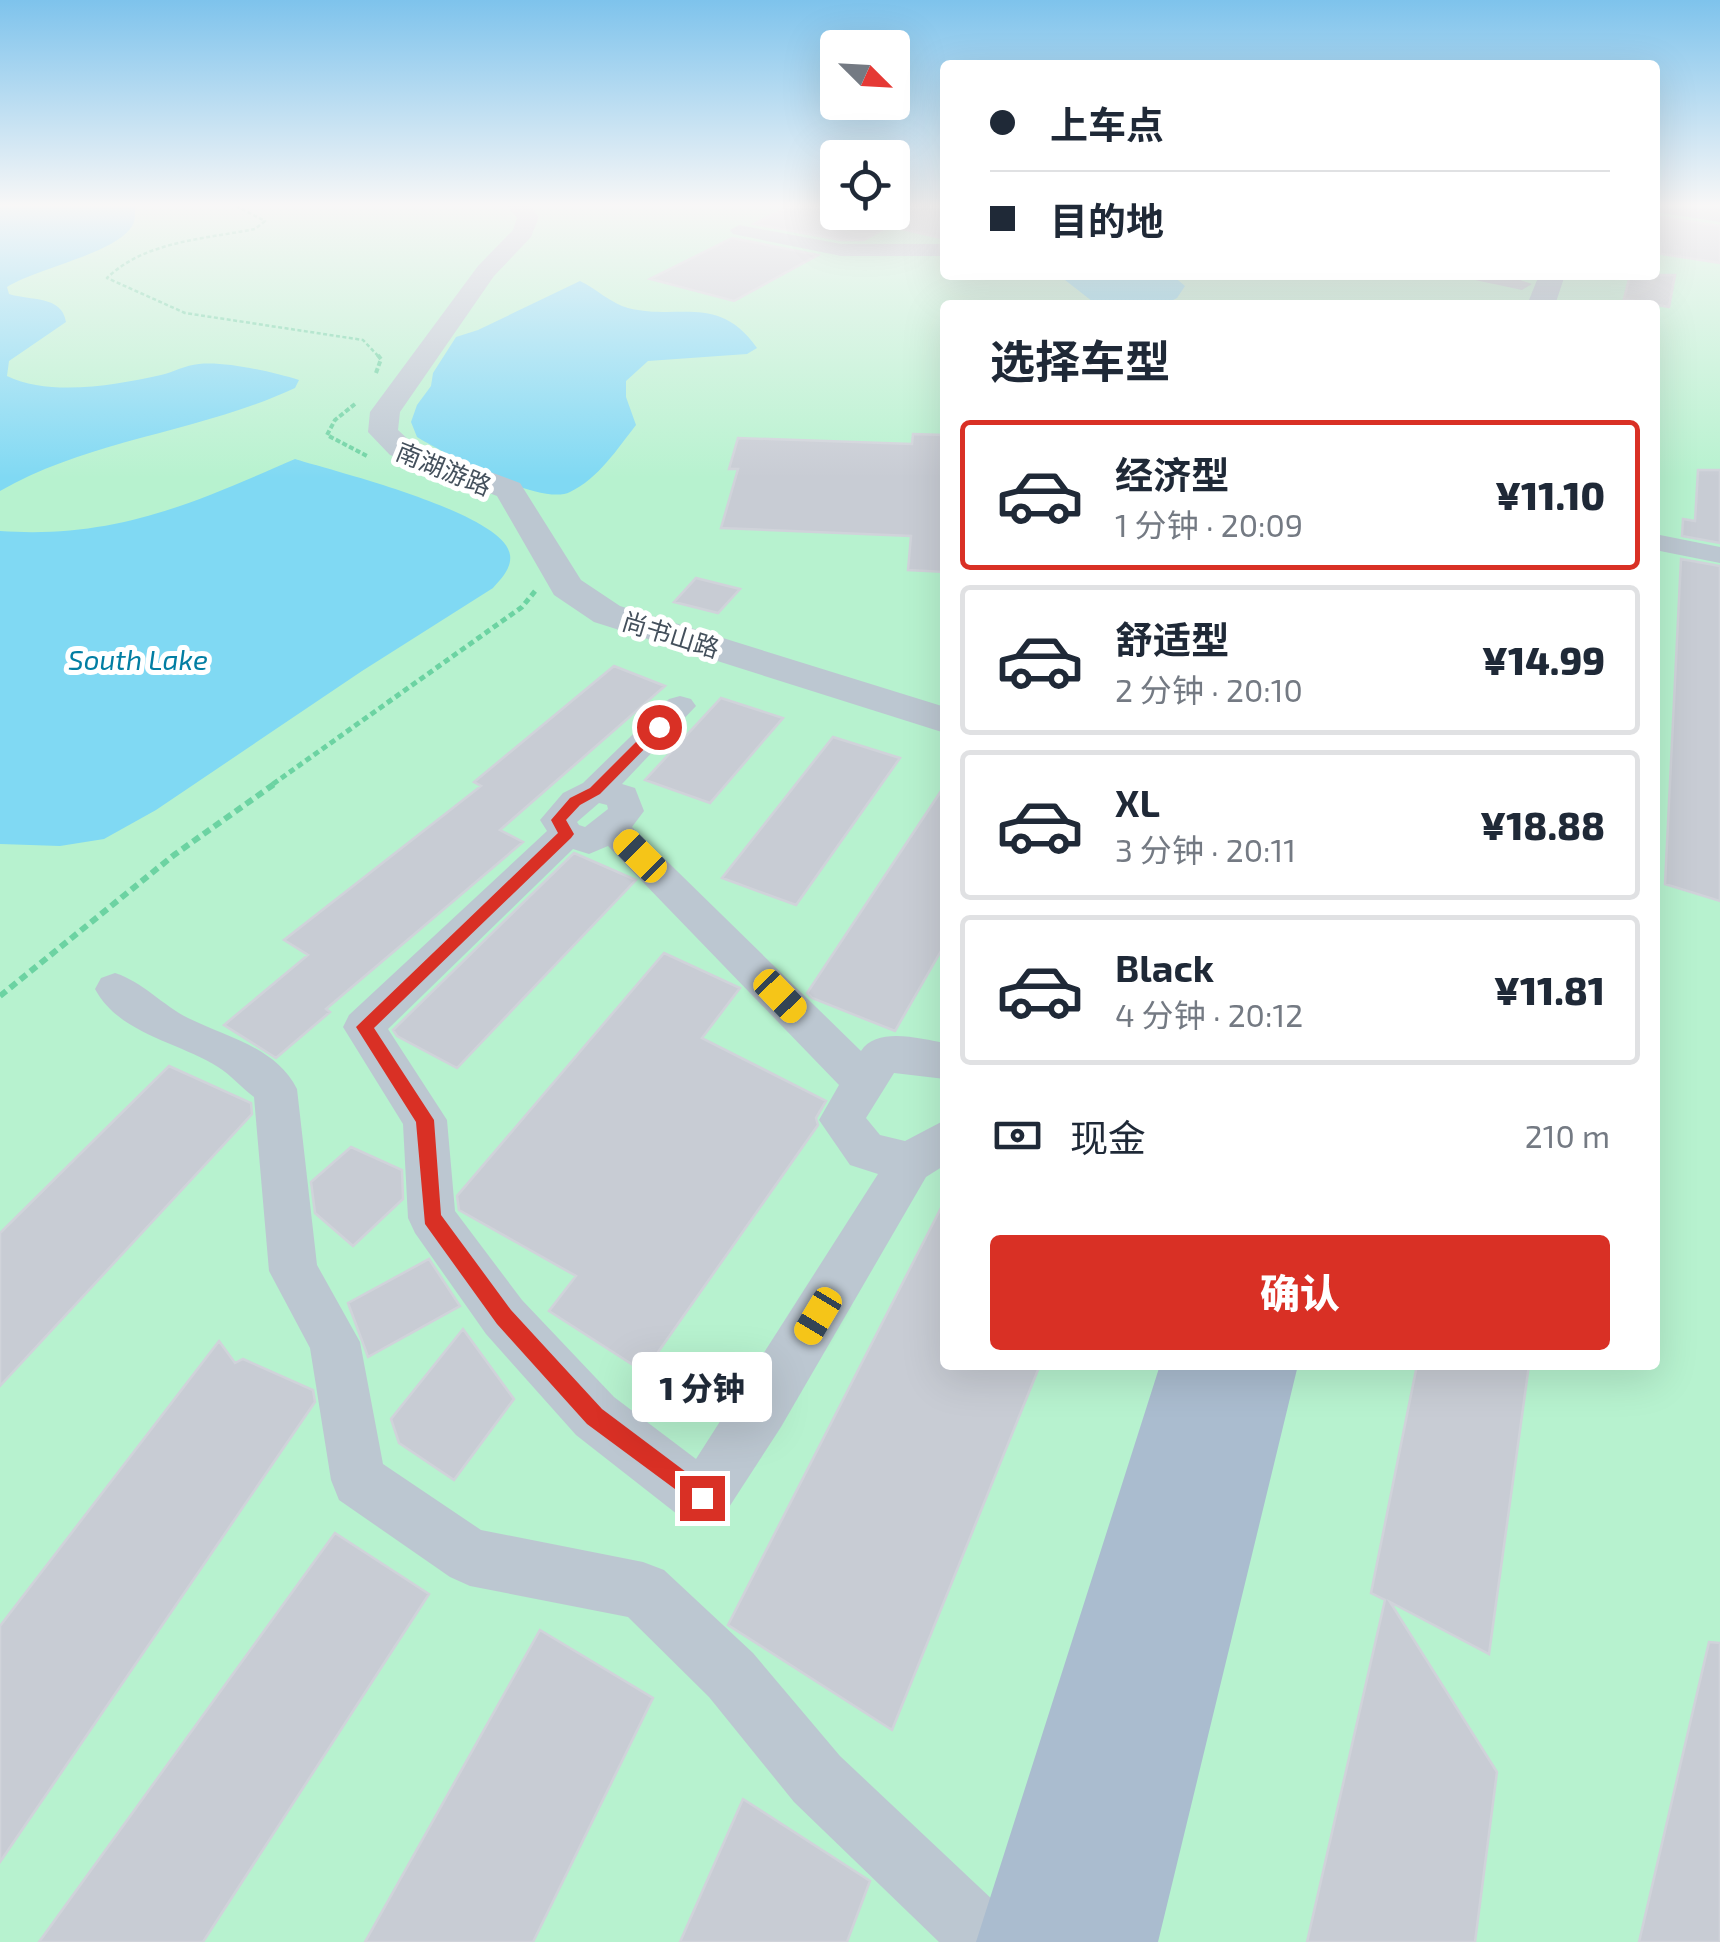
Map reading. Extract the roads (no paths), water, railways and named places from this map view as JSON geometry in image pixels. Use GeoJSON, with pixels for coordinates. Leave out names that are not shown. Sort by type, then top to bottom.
{"type":"FeatureCollection","features":[{"type":"Feature","properties":{"kind":"main road"},"geometry":{"type":"LineString","coordinates":[[1023,1942],[1195,1370]]}},
{"type":"Feature","properties":{"kind":"main road"},"geometry":{"type":"LineString","coordinates":[[1111,1942],[1261,1370]]}},
{"type":"Feature","properties":{"kind":"street","name":"尚书山路"},"geometry":{"type":"LineString","coordinates":[[467,297],[384,412],[383,432],[400,448],[509,490],[566,587],[607,614],[940,718]]}},
{"type":"Feature","properties":{"kind":"street"},"geometry":{"type":"LineString","coordinates":[[1660,543],[1720,555]]}},
{"type":"Feature","properties":{"kind":"street"},"geometry":{"type":"LineString","coordinates":[[680,706],[595,791],[575,801],[558,820],[589,831],[863,1081]]}},
{"type":"Feature","properties":{"kind":"street"},"geometry":{"type":"LineString","coordinates":[[595,791],[624,796],[626,812],[589,831],[364,1027],[425,1120],[432,1218],[504,1317],[595,1416],[702,1498],[928,1152]]}},
{"type":"Feature","properties":{"kind":"street"},"geometry":{"type":"LineString","coordinates":[[115,989],[170,1028],[232,1054],[275,1089],[293,1271],[334,1342],[358,1480],[470,1557],[643,1591],[731,1675],[817,1779],[988,1942]]}},
{"type":"Feature","properties":{"kind":"street"},"geometry":{"type":"LineString","coordinates":[[928,1152],[866,1151],[841,1120],[881,1056],[908,1054],[940,1060]]}},
{"type":"Feature","properties":{"kind":"water"},"geometry":{"type":"Polygon","coordinates":[[[0,297],[52,303],[66,322],[9,361],[7,376],[24,382],[63,388],[104,385],[210,363],[299,380],[295,388],[259,403],[71,459],[0,491],[0,297]]]}},
{"type":"Feature","properties":{"kind":"water"},"geometry":{"type":"Polygon","coordinates":[[[547,297],[606,297],[628,308],[697,312],[728,320],[757,348],[747,354],[648,361],[626,381],[626,397],[636,425],[598,471],[570,492],[556,495],[516,485],[417,437],[411,422],[417,405],[431,386],[433,373],[456,337],[547,297]]]}},
{"type":"Feature","properties":{"kind":"water"},"geometry":{"type":"Polygon","coordinates":[[[1086,297],[1178,297],[1173,300],[1091,300],[1086,297]]]}},
{"type":"Feature","properties":{"kind":"water","name":"South Lake"},"geometry":{"type":"Polygon","coordinates":[[[295,459],[415,496],[480,524],[501,539],[510,555],[508,569],[493,588],[156,810],[104,839],[60,846],[0,844],[0,531],[41,532],[116,524],[186,504],[295,459]]]}}]}
